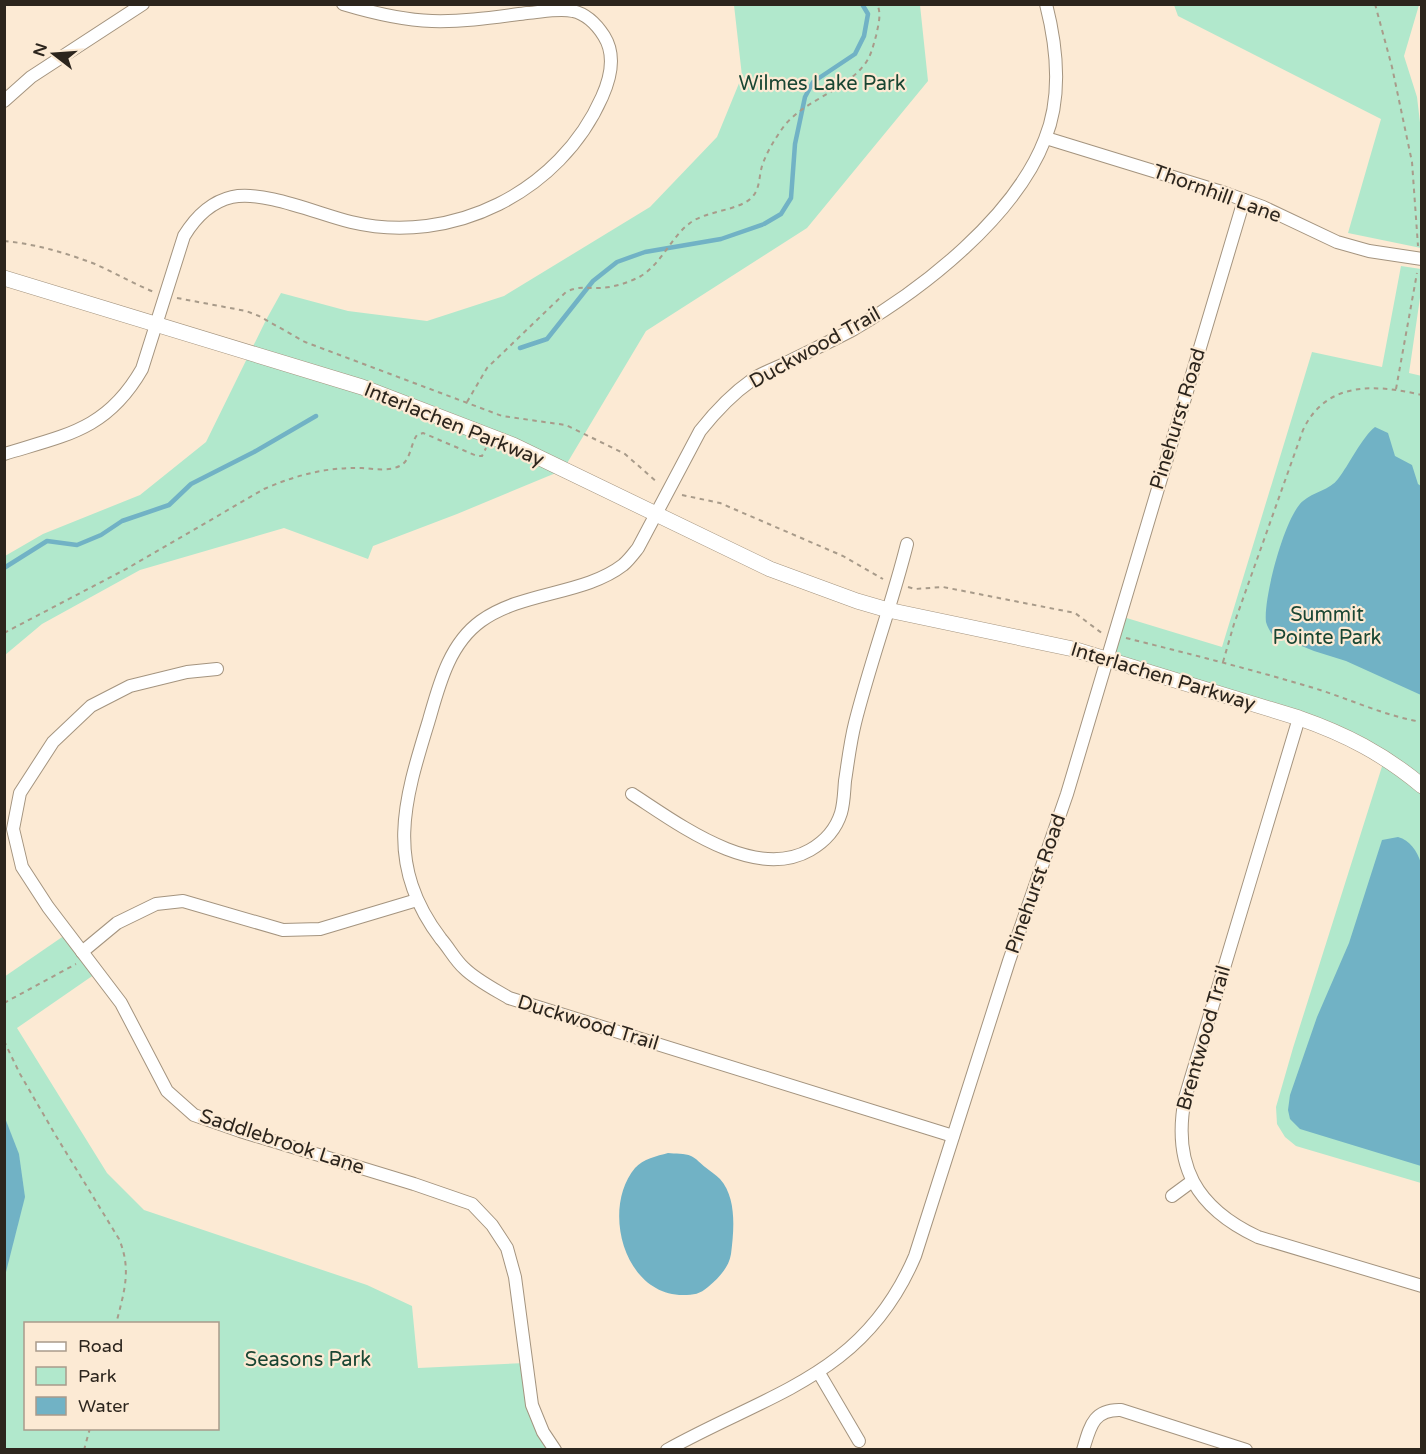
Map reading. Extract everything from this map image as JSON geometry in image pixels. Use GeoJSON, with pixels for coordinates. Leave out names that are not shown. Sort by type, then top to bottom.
{"type":"FeatureCollection","features":[{"type":"Feature","properties":{"kind":"street"},"geometry":{"type":"LineString","coordinates":[[4,100],[31,77],[142,4]]}},
{"type":"Feature","properties":{"kind":"street"},"geometry":{"type":"LineString","coordinates":[[4,454],[82,428],[118,404],[142,369],[184,236],[193,221],[217,203],[232,197],[250,195],[349,221],[388,228],[431,226],[475,215],[519,194],[560,161],[588,124],[607,86],[611,71],[611,53],[606,40],[598,27],[574,11],[558,10],[479,19],[431,21],[383,15],[343,4]]}},
{"type":"Feature","properties":{"kind":"street","name":"Duckwood Trail"},"geometry":{"type":"LineString","coordinates":[[953,1136],[509,998],[464,968],[429,923],[417,900],[408,871],[404,837],[405,812],[411,780],[441,679],[449,660],[478,623],[495,611],[592,581],[625,564],[638,548],[700,431],[731,398],[753,379],[852,330],[888,308],[944,264],[1007,204],[1027,176],[1046,138],[1055,96],[1056,58],[1052,26],[1046,4]]}},
{"type":"Feature","properties":{"kind":"street","name":"Thornhill Lane"},"geometry":{"type":"LineString","coordinates":[[1046,138],[1244,200],[1337,242],[1370,251],[1420,252]]}},
{"type":"Feature","properties":{"kind":"street","name":"Pinehurst Road"},"geometry":{"type":"LineString","coordinates":[[667,1449],[819,1373],[846,1353],[868,1332],[888,1308],[904,1281],[915,1256],[1009,961],[1067,794],[1244,200]]}},
{"type":"Feature","properties":{"kind":"street","name":"Interlachen Parkway"},"geometry":{"type":"LineString","coordinates":[[4,278],[362,387],[492,437],[770,569],[888,610],[1073,649],[1327,728],[1385,757],[1422,786]]}},
{"type":"Feature","properties":{"kind":"street"},"geometry":{"type":"LineString","coordinates":[[632,794],[687,830],[748,855],[785,860],[803,854],[820,844],[833,830],[841,813],[850,746],[907,544]]}},
{"type":"Feature","properties":{"kind":"street","name":"Saddlebrook Lane"},"geometry":{"type":"LineString","coordinates":[[217,669],[187,672],[130,686],[91,706],[53,742],[20,792],[13,829],[22,867],[48,907],[121,1003],[167,1091],[194,1115],[472,1204],[492,1225],[507,1248],[515,1277],[532,1405],[543,1432],[555,1449]]}},
{"type":"Feature","properties":{"kind":"street","name":"Brentwood Trail"},"geometry":{"type":"LineString","coordinates":[[1299,718],[1185,1098],[1181,1119],[1181,1140],[1191,1182],[1227,1220],[1249,1233],[1422,1286]]}},
{"type":"Feature","properties":{"kind":"street"},"geometry":{"type":"LineString","coordinates":[[84,954],[117,923],[156,904],[183,901],[283,930],[320,929],[417,900]]}},
{"type":"Feature","properties":{"kind":"street"},"geometry":{"type":"LineString","coordinates":[[1172,1196],[1191,1182]]}},
{"type":"Feature","properties":{"kind":"street"},"geometry":{"type":"LineString","coordinates":[[819,1373],[859,1441]]}},
{"type":"Feature","properties":{"kind":"street"},"geometry":{"type":"LineString","coordinates":[[1083,1449],[1091,1423],[1104,1412],[1121,1410],[1246,1449]]}},
{"type":"Feature","properties":{"kind":"path"},"geometry":{"type":"LineString","coordinates":[[467,403],[487,368],[566,292],[575,288],[619,285],[642,275],[661,258],[676,235],[690,223],[704,215],[747,202],[754,195],[769,148],[786,124],[799,112],[856,74],[865,65],[870,56],[879,24],[878,4]]}},
{"type":"Feature","properties":{"kind":"path"},"geometry":{"type":"LineString","coordinates":[[1375,4],[1392,67],[1412,162],[1420,252]]}},
{"type":"Feature","properties":{"kind":"path"},"geometry":{"type":"LineString","coordinates":[[4,241],[36,245],[59,252],[96,265],[165,296],[246,311],[305,342],[502,416],[566,425],[625,454],[668,492],[720,503],[843,556],[884,580],[915,589],[943,587],[1075,613],[1100,633],[1223,662],[1320,690],[1375,711],[1422,722]]}},
{"type":"Feature","properties":{"kind":"path"},"geometry":{"type":"LineString","coordinates":[[1396,389],[1417,272]]}},
{"type":"Feature","properties":{"kind":"path"},"geometry":{"type":"LineString","coordinates":[[1223,662],[1238,612],[1308,420],[1324,402],[1358,388],[1396,389],[1422,395]]}},
{"type":"Feature","properties":{"kind":"path"},"geometry":{"type":"LineString","coordinates":[[4,633],[128,568],[264,489],[282,481],[325,470],[386,469],[397,466],[407,459],[417,435],[423,433],[477,456],[482,456],[492,437]]}},
{"type":"Feature","properties":{"kind":"path"},"geometry":{"type":"LineString","coordinates":[[4,1003],[84,954]]}},
{"type":"Feature","properties":{"kind":"path"},"geometry":{"type":"LineString","coordinates":[[4,1041],[26,1084],[119,1239],[126,1255],[127,1274],[116,1322]]}},
{"type":"Feature","properties":{"kind":"path"},"geometry":{"type":"LineString","coordinates":[[84,1449],[89,1430]]}},
{"type":"Feature","properties":{"kind":"green space","name":"Wilmes Lake Park"},"geometry":{"type":"Polygon","coordinates":[[[734,5],[920,5],[928,81],[807,228],[646,331],[563,470],[373,546],[368,559],[284,528],[140,570],[42,624],[5,655],[5,556],[43,534],[140,495],[206,442],[281,293],[348,311],[427,321],[504,296],[650,207],[717,137],[742,76],[734,5]]]}},
{"type":"Feature","properties":{"kind":"green space"},"geometry":{"type":"Polygon","coordinates":[[[1174,5],[1419,5],[1404,56],[1417,97],[1421,131],[1421,248],[1348,233],[1381,119],[1178,16],[1174,5]]]}},
{"type":"Feature","properties":{"kind":"green space","name":"Summit Pointe Park"},"geometry":{"type":"Polygon","coordinates":[[[1401,266],[1421,269],[1421,291],[1409,373],[1422,376],[1421,1183],[1296,1146],[1285,1137],[1277,1124],[1276,1107],[1293,1048],[1385,757],[1357,743],[1107,660],[1120,616],[1222,647],[1312,352],[1382,367],[1401,266]]]}},
{"type":"Feature","properties":{"kind":"green space","name":"Seasons Park"},"geometry":{"type":"Polygon","coordinates":[[[68,933],[98,972],[17,1028],[107,1173],[144,1210],[367,1285],[412,1306],[418,1368],[526,1363],[532,1405],[555,1449],[5,1449],[4,977],[68,933]]]}},
{"type":"Feature","properties":{"kind":"water"},"geometry":{"type":"Polygon","coordinates":[[[1375,427],[1388,433],[1395,456],[1412,465],[1418,484],[1421,486],[1421,695],[1346,661],[1272,634],[1266,622],[1268,595],[1277,558],[1296,509],[1307,498],[1335,483],[1365,437],[1375,427]]]}},
{"type":"Feature","properties":{"kind":"water"},"geometry":{"type":"Polygon","coordinates":[[[1398,837],[1412,847],[1421,863],[1421,1166],[1300,1129],[1290,1119],[1288,1110],[1290,1095],[1317,1017],[1349,943],[1382,840],[1398,837]]]}},
{"type":"Feature","properties":{"kind":"water"},"geometry":{"type":"Polygon","coordinates":[[[5,1118],[19,1154],[25,1197],[5,1276],[5,1118]]]}},
{"type":"Feature","properties":{"kind":"water"},"geometry":{"type":"Polygon","coordinates":[[[668,1153],[686,1154],[697,1160],[720,1179],[732,1205],[733,1235],[728,1263],[712,1284],[694,1294],[683,1295],[663,1291],[646,1281],[633,1266],[624,1247],[620,1226],[620,1205],[625,1185],[635,1168],[646,1160],[668,1153]]]}},
{"type":"Feature","properties":{"kind":"waterway"},"geometry":{"type":"LineString","coordinates":[[520,348],[547,339],[593,281],[617,262],[645,252],[721,239],[764,224],[781,214],[791,198],[795,144],[805,97],[813,82],[855,54],[864,36],[868,14],[862,4]]}},
{"type":"Feature","properties":{"kind":"waterway"},"geometry":{"type":"LineString","coordinates":[[4,568],[47,541],[77,545],[101,535],[122,521],[169,505],[191,484],[254,452],[316,416]]}}]}
